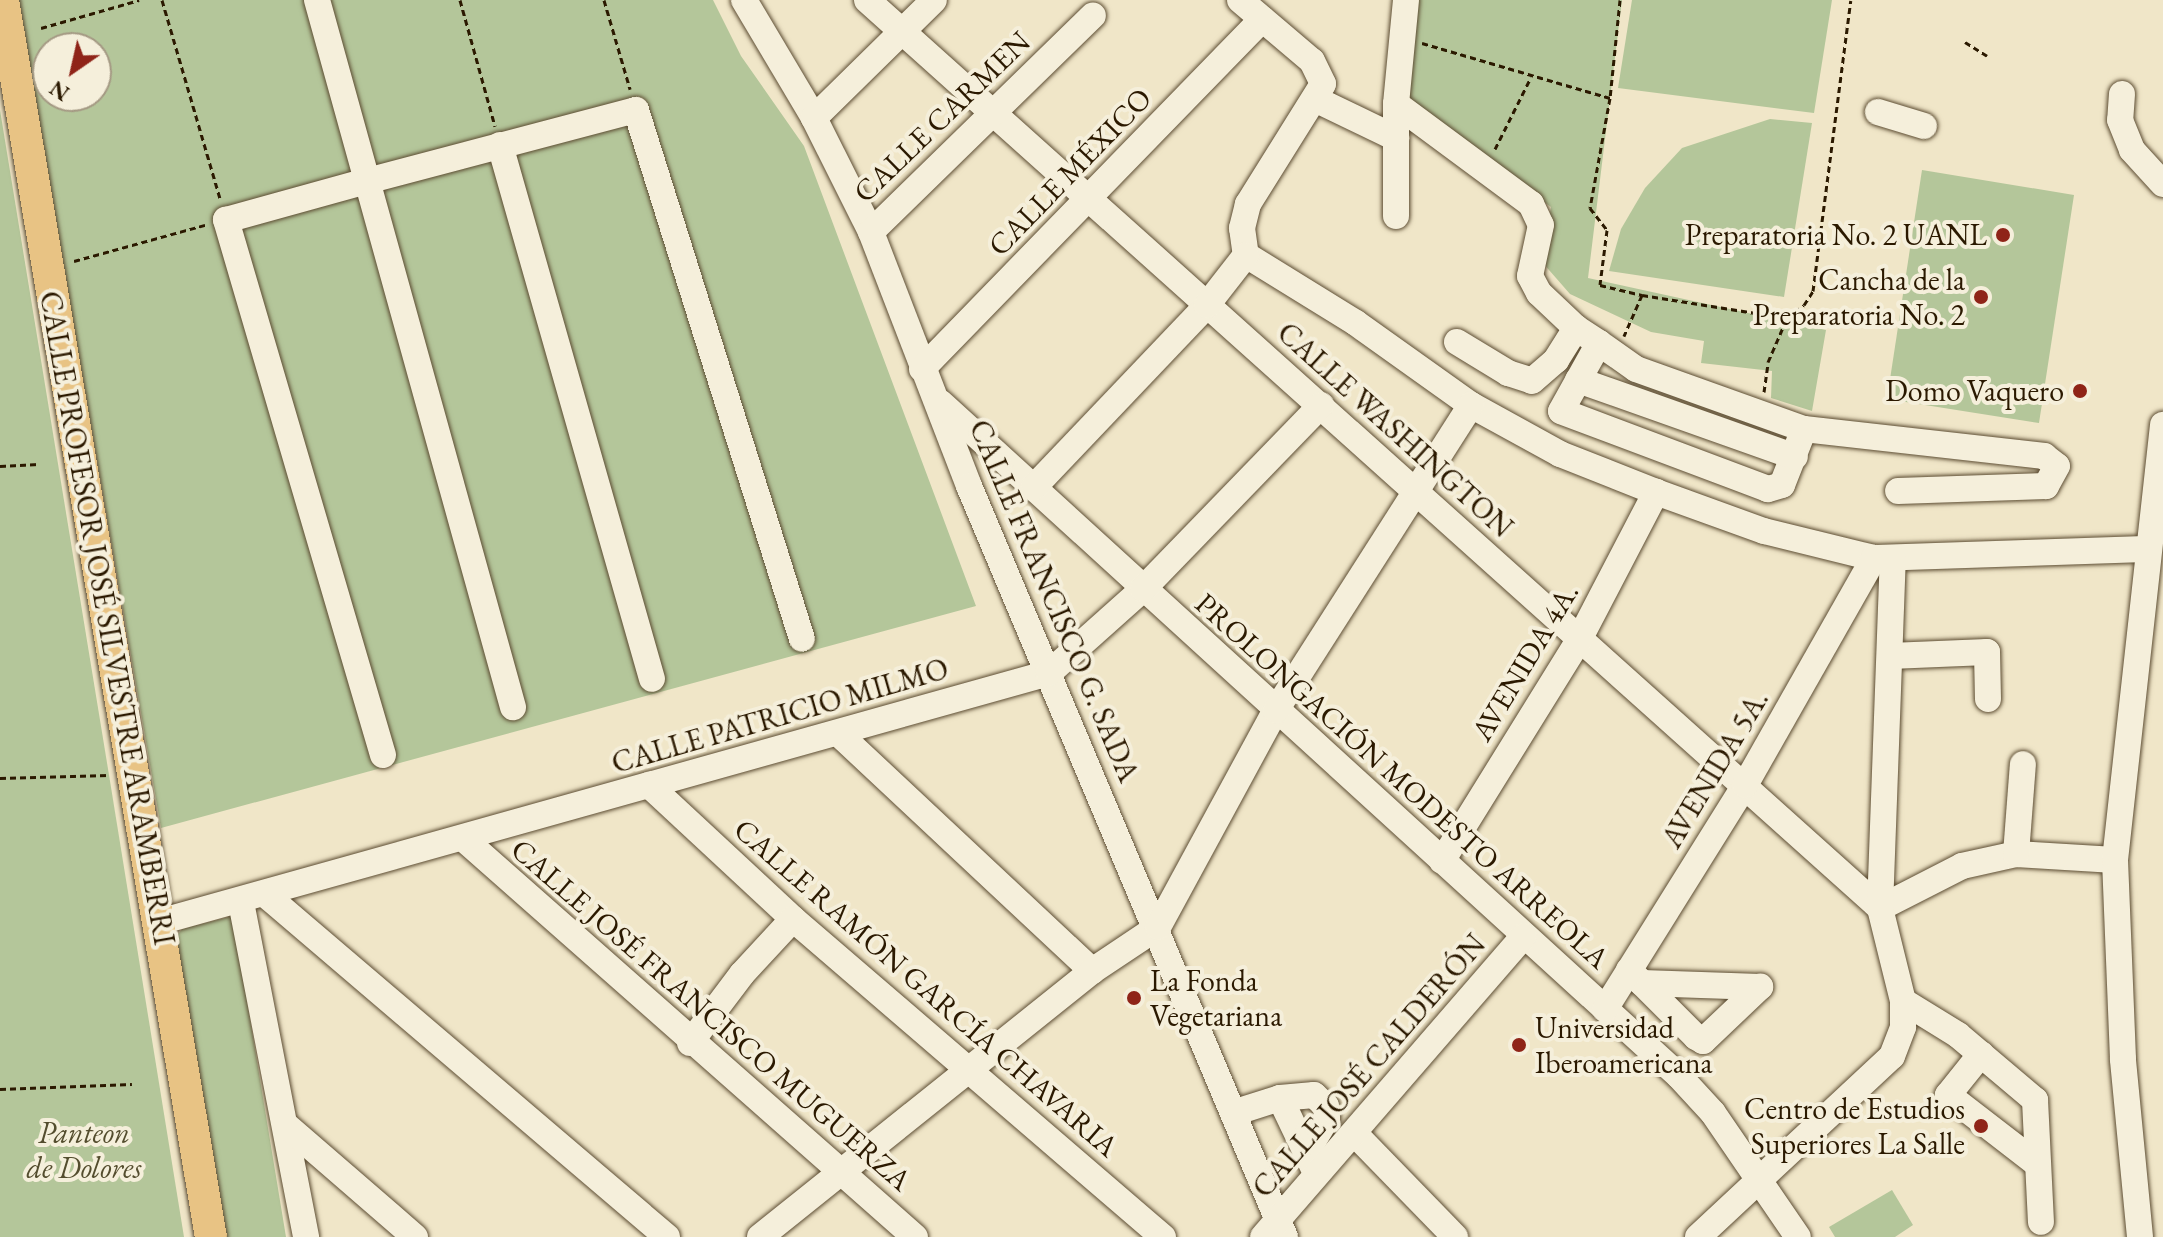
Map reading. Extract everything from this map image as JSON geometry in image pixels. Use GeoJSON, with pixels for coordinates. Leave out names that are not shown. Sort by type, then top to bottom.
{"type":"FeatureCollection","features":[{"type":"Feature","properties":{"kind":"main road","name":"CALLE PROFESOR JOSÉ SILVESTRE ARAMBERRI"},"geometry":{"type":"LineString","coordinates":[[3,0],[211,1237]]}},
{"type":"Feature","properties":{"kind":"street"},"geometry":{"type":"LineString","coordinates":[[317,0],[513,707]]}},
{"type":"Feature","properties":{"kind":"street","name":"CALLE FRANCISCO G. SADA"},"geometry":{"type":"LineString","coordinates":[[744,0],[814,118],[871,232],[922,369],[1158,927],[1233,1113],[1275,1231]]}},
{"type":"Feature","properties":{"kind":"street","name":"CALLE WASHINGTON"},"geometry":{"type":"LineString","coordinates":[[867,0],[1087,202],[1321,405],[1414,492],[1880,908]]}},
{"type":"Feature","properties":{"kind":"street"},"geometry":{"type":"LineString","coordinates":[[814,118],[934,0]]}},
{"type":"Feature","properties":{"kind":"street"},"geometry":{"type":"LineString","coordinates":[[1033,488],[1207,305],[1246,255],[1242,228],[1248,204],[1277,150],[1317,100],[1323,84],[1312,61],[1240,0]]}},
{"type":"Feature","properties":{"kind":"street"},"geometry":{"type":"LineString","coordinates":[[1396,216],[1396,104],[1406,0]]}},
{"type":"Feature","properties":{"kind":"street","name":"CALLE CARMEN"},"geometry":{"type":"LineString","coordinates":[[871,232],[995,116],[1093,15]]}},
{"type":"Feature","properties":{"kind":"street","name":"CALLE MÉXICO"},"geometry":{"type":"LineString","coordinates":[[922,369],[1262,19]]}},
{"type":"Feature","properties":{"kind":"street"},"geometry":{"type":"LineString","coordinates":[[2122,94],[2120,120],[2132,150],[2163,184]]}},
{"type":"Feature","properties":{"kind":"street"},"geometry":{"type":"LineString","coordinates":[[1317,100],[1396,138]]}},
{"type":"Feature","properties":{"kind":"street"},"geometry":{"type":"LineString","coordinates":[[1396,104],[1485,169],[1537,212],[1541,225],[1530,276],[1576,328],[1636,369],[1804,429],[2044,456],[2057,466],[2046,486],[1898,491]]}},
{"type":"Feature","properties":{"kind":"street"},"geometry":{"type":"LineString","coordinates":[[383,755],[226,220],[636,110],[802,639]]}},
{"type":"Feature","properties":{"kind":"street"},"geometry":{"type":"LineString","coordinates":[[1878,112],[1924,126]]}},
{"type":"Feature","properties":{"kind":"street"},"geometry":{"type":"LineString","coordinates":[[500,145],[652,679]]}},
{"type":"Feature","properties":{"kind":"street"},"geometry":{"type":"LineString","coordinates":[[1246,255],[1356,323],[1471,405],[1560,454],[1764,531],[1883,558],[2147,549]]}},
{"type":"Feature","properties":{"kind":"street"},"geometry":{"type":"LineString","coordinates":[[1457,342],[1508,373],[1532,381],[1556,360],[1576,328]]}},
{"type":"Feature","properties":{"kind":"street"},"geometry":{"type":"LineString","coordinates":[[1607,349],[1578,380],[1561,411],[1768,489],[1782,485],[1804,429]]}},
{"type":"Feature","properties":{"kind":"street"},"geometry":{"type":"LineString","coordinates":[[1578,380],[1795,457]]}},
{"type":"Feature","properties":{"kind":"street","name":"PROLONGACIÓN MODESTO ARREOLA"},"geometry":{"type":"LineString","coordinates":[[935,398],[1605,1009],[1705,1104],[1761,1179],[1798,1237]]}},
{"type":"Feature","properties":{"kind":"street","name":"CALLE PATRICIO MILMO"},"geometry":{"type":"LineString","coordinates":[[159,922],[465,840],[1049,673],[1143,589],[1321,405]]}},
{"type":"Feature","properties":{"kind":"street"},"geometry":{"type":"LineString","coordinates":[[760,1237],[843,1175],[1092,971],[1158,927],[1276,710],[1471,405]]}},
{"type":"Feature","properties":{"kind":"street"},"geometry":{"type":"LineString","coordinates":[[2140,1237],[2123,1059],[2115,860],[2163,425]]}},
{"type":"Feature","properties":{"kind":"street"},"geometry":{"type":"LineString","coordinates":[[1946,489],[1947,447]]}},
{"type":"Feature","properties":{"kind":"street","name":"AVENIDA 4A."},"geometry":{"type":"LineString","coordinates":[[1442,861],[1580,638],[1656,492]]}},
{"type":"Feature","properties":{"kind":"street"},"geometry":{"type":"LineString","coordinates":[[1698,1237],[1892,1056],[1903,1027],[1903,1001],[1880,908],[1890,656],[1883,558]]}},
{"type":"Feature","properties":{"kind":"street","name":"AVENIDA 5A."},"geometry":{"type":"LineString","coordinates":[[1605,1009],[1635,977],[1745,785],[1883,558]]}},
{"type":"Feature","properties":{"kind":"street"},"geometry":{"type":"LineString","coordinates":[[1890,656],[1987,652],[1988,699]]}},
{"type":"Feature","properties":{"kind":"street"},"geometry":{"type":"LineString","coordinates":[[839,734],[1092,971]]}},
{"type":"Feature","properties":{"kind":"street"},"geometry":{"type":"LineString","coordinates":[[2016,854],[2023,764]]}},
{"type":"Feature","properties":{"kind":"street","name":"CALLE RAMÓN GARCÍA CHAVARIA"},"geometry":{"type":"LineString","coordinates":[[649,785],[793,919],[1163,1237]]}},
{"type":"Feature","properties":{"kind":"street","name":"CALLE JOSÉ FRANCISCO MUGUERZA"},"geometry":{"type":"LineString","coordinates":[[465,840],[690,1043],[915,1237]]}},
{"type":"Feature","properties":{"kind":"street"},"geometry":{"type":"LineString","coordinates":[[1880,908],[1962,866],[2016,854],[2115,860]]}},
{"type":"Feature","properties":{"kind":"street"},"geometry":{"type":"LineString","coordinates":[[1132,871],[1154,886],[1180,886]]}},
{"type":"Feature","properties":{"kind":"street"},"geometry":{"type":"LineString","coordinates":[[253,898],[306,1237]]}},
{"type":"Feature","properties":{"kind":"street"},"geometry":{"type":"LineString","coordinates":[[253,898],[667,1237]]}},
{"type":"Feature","properties":{"kind":"street"},"geometry":{"type":"LineString","coordinates":[[690,1043],[742,974],[793,919]]}},
{"type":"Feature","properties":{"kind":"street","name":"CALLE JOSÉ CALDERÓN"},"geometry":{"type":"LineString","coordinates":[[1275,1231],[1312,1164],[1354,1133],[1524,936]]}},
{"type":"Feature","properties":{"kind":"street"},"geometry":{"type":"LineString","coordinates":[[1903,1001],[1981,1054],[2035,1100],[2041,1222]]}},
{"type":"Feature","properties":{"kind":"street"},"geometry":{"type":"LineString","coordinates":[[1981,1054],[1948,1095],[2036,1163]]}},
{"type":"Feature","properties":{"kind":"street"},"geometry":{"type":"LineString","coordinates":[[1233,1113],[1280,1098],[1314,1095],[1326,1106],[1322,1133],[1312,1164]]}},
{"type":"Feature","properties":{"kind":"street"},"geometry":{"type":"LineString","coordinates":[[1280,1098],[1312,1164]]}},
{"type":"Feature","properties":{"kind":"street"},"geometry":{"type":"LineString","coordinates":[[288,1127],[415,1237]]}},
{"type":"Feature","properties":{"kind":"street"},"geometry":{"type":"LineString","coordinates":[[1354,1133],[1455,1237]]}},
{"type":"Feature","properties":{"kind":"path"},"geometry":{"type":"LineString","coordinates":[[41,28],[139,0]]}},
{"type":"Feature","properties":{"kind":"path"},"geometry":{"type":"LineString","coordinates":[[74,261],[226,220],[162,0]]}},
{"type":"Feature","properties":{"kind":"path"},"geometry":{"type":"LineString","coordinates":[[460,0],[500,145]]}},
{"type":"Feature","properties":{"kind":"path"},"geometry":{"type":"LineString","coordinates":[[604,0],[636,110]]}},
{"type":"Feature","properties":{"kind":"path"},"geometry":{"type":"LineString","coordinates":[[1620,0],[1610,98],[1590,208],[1607,230],[1599,278],[1606,288],[1787,318]]}},
{"type":"Feature","properties":{"kind":"path"},"geometry":{"type":"LineString","coordinates":[[1761,412],[1768,362],[1787,318],[1804,305],[1813,291],[1851,0]]}},
{"type":"Feature","properties":{"kind":"path"},"geometry":{"type":"LineString","coordinates":[[1401,36],[1610,98]]}},
{"type":"Feature","properties":{"kind":"path"},"geometry":{"type":"LineString","coordinates":[[1965,42],[1987,56]]}},
{"type":"Feature","properties":{"kind":"path"},"geometry":{"type":"LineString","coordinates":[[1485,169],[1531,77]]}},
{"type":"Feature","properties":{"kind":"path"},"geometry":{"type":"LineString","coordinates":[[1607,349],[1642,295]]}},
{"type":"Feature","properties":{"kind":"path"},"geometry":{"type":"LineString","coordinates":[[0,466],[39,464]]}},
{"type":"Feature","properties":{"kind":"path"},"geometry":{"type":"LineString","coordinates":[[0,778],[109,775]]}},
{"type":"Feature","properties":{"kind":"path"},"geometry":{"type":"LineString","coordinates":[[0,1089],[132,1084]]}},
{"type":"Feature","properties":{"kind":"green space"},"geometry":{"type":"Polygon","coordinates":[[[17,0],[713,0],[741,56],[804,146],[976,606],[161,828],[36,112],[112,112],[112,32],[32,32],[32,86],[17,0]]]}},
{"type":"Feature","properties":{"kind":"green space"},"geometry":{"type":"Polygon","coordinates":[[[1410,0],[1622,0],[1588,278],[1826,330],[1812,411],[1771,398],[1772,371],[1701,363],[1704,341],[1651,332],[1570,294],[1542,262],[1551,207],[1400,98],[1410,0]]]}},
{"type":"Feature","properties":{"kind":"green space"},"geometry":{"type":"Polygon","coordinates":[[[1632,0],[1832,0],[1814,113],[1618,88],[1632,0]]]}},
{"type":"Feature","properties":{"kind":"green space","name":"Panteon de Dolores"},"geometry":{"type":"Polygon","coordinates":[[[0,110],[109,775],[184,1237],[0,1237],[0,110]]]}},
{"type":"Feature","properties":{"kind":"green space"},"geometry":{"type":"Polygon","coordinates":[[[1770,119],[1812,123],[1784,297],[1609,271],[1621,229],[1645,188],[1682,148],[1770,119]]]}},
{"type":"Feature","properties":{"kind":"green space","name":"Cancha de la Preparatoria No. 2"},"geometry":{"type":"Polygon","coordinates":[[[1922,170],[2074,195],[2039,423],[1887,399],[1922,170]]]}},
{"type":"Feature","properties":{"kind":"green space"},"geometry":{"type":"Polygon","coordinates":[[[233,916],[286,1237],[220,1237],[172,942],[182,929],[233,916]]]}},
{"type":"Feature","properties":{"kind":"green space"},"geometry":{"type":"Polygon","coordinates":[[[1892,1190],[1913,1225],[1895,1237],[1835,1237],[1829,1227],[1892,1190]]]}},
{"type":"Feature","properties":{"kind":"place","name":"Preparatoria No. 2 UANL"},"geometry":{"type":"Point","coordinates":[2003,235]}},
{"type":"Feature","properties":{"kind":"place","name":"Cancha de la Preparatoria No. 2"},"geometry":{"type":"Point","coordinates":[1981,297]}},
{"type":"Feature","properties":{"kind":"place","name":"Domo Vaquero"},"geometry":{"type":"Point","coordinates":[2080,391]}},
{"type":"Feature","properties":{"kind":"place","name":"La Fonda Vegetariana"},"geometry":{"type":"Point","coordinates":[1134,998]}},
{"type":"Feature","properties":{"kind":"place","name":"Universidad Iberoamericana"},"geometry":{"type":"Point","coordinates":[1519,1045]}},
{"type":"Feature","properties":{"kind":"place","name":"Centro de Estudios Superiores La Salle"},"geometry":{"type":"Point","coordinates":[1981,1126]}}]}
